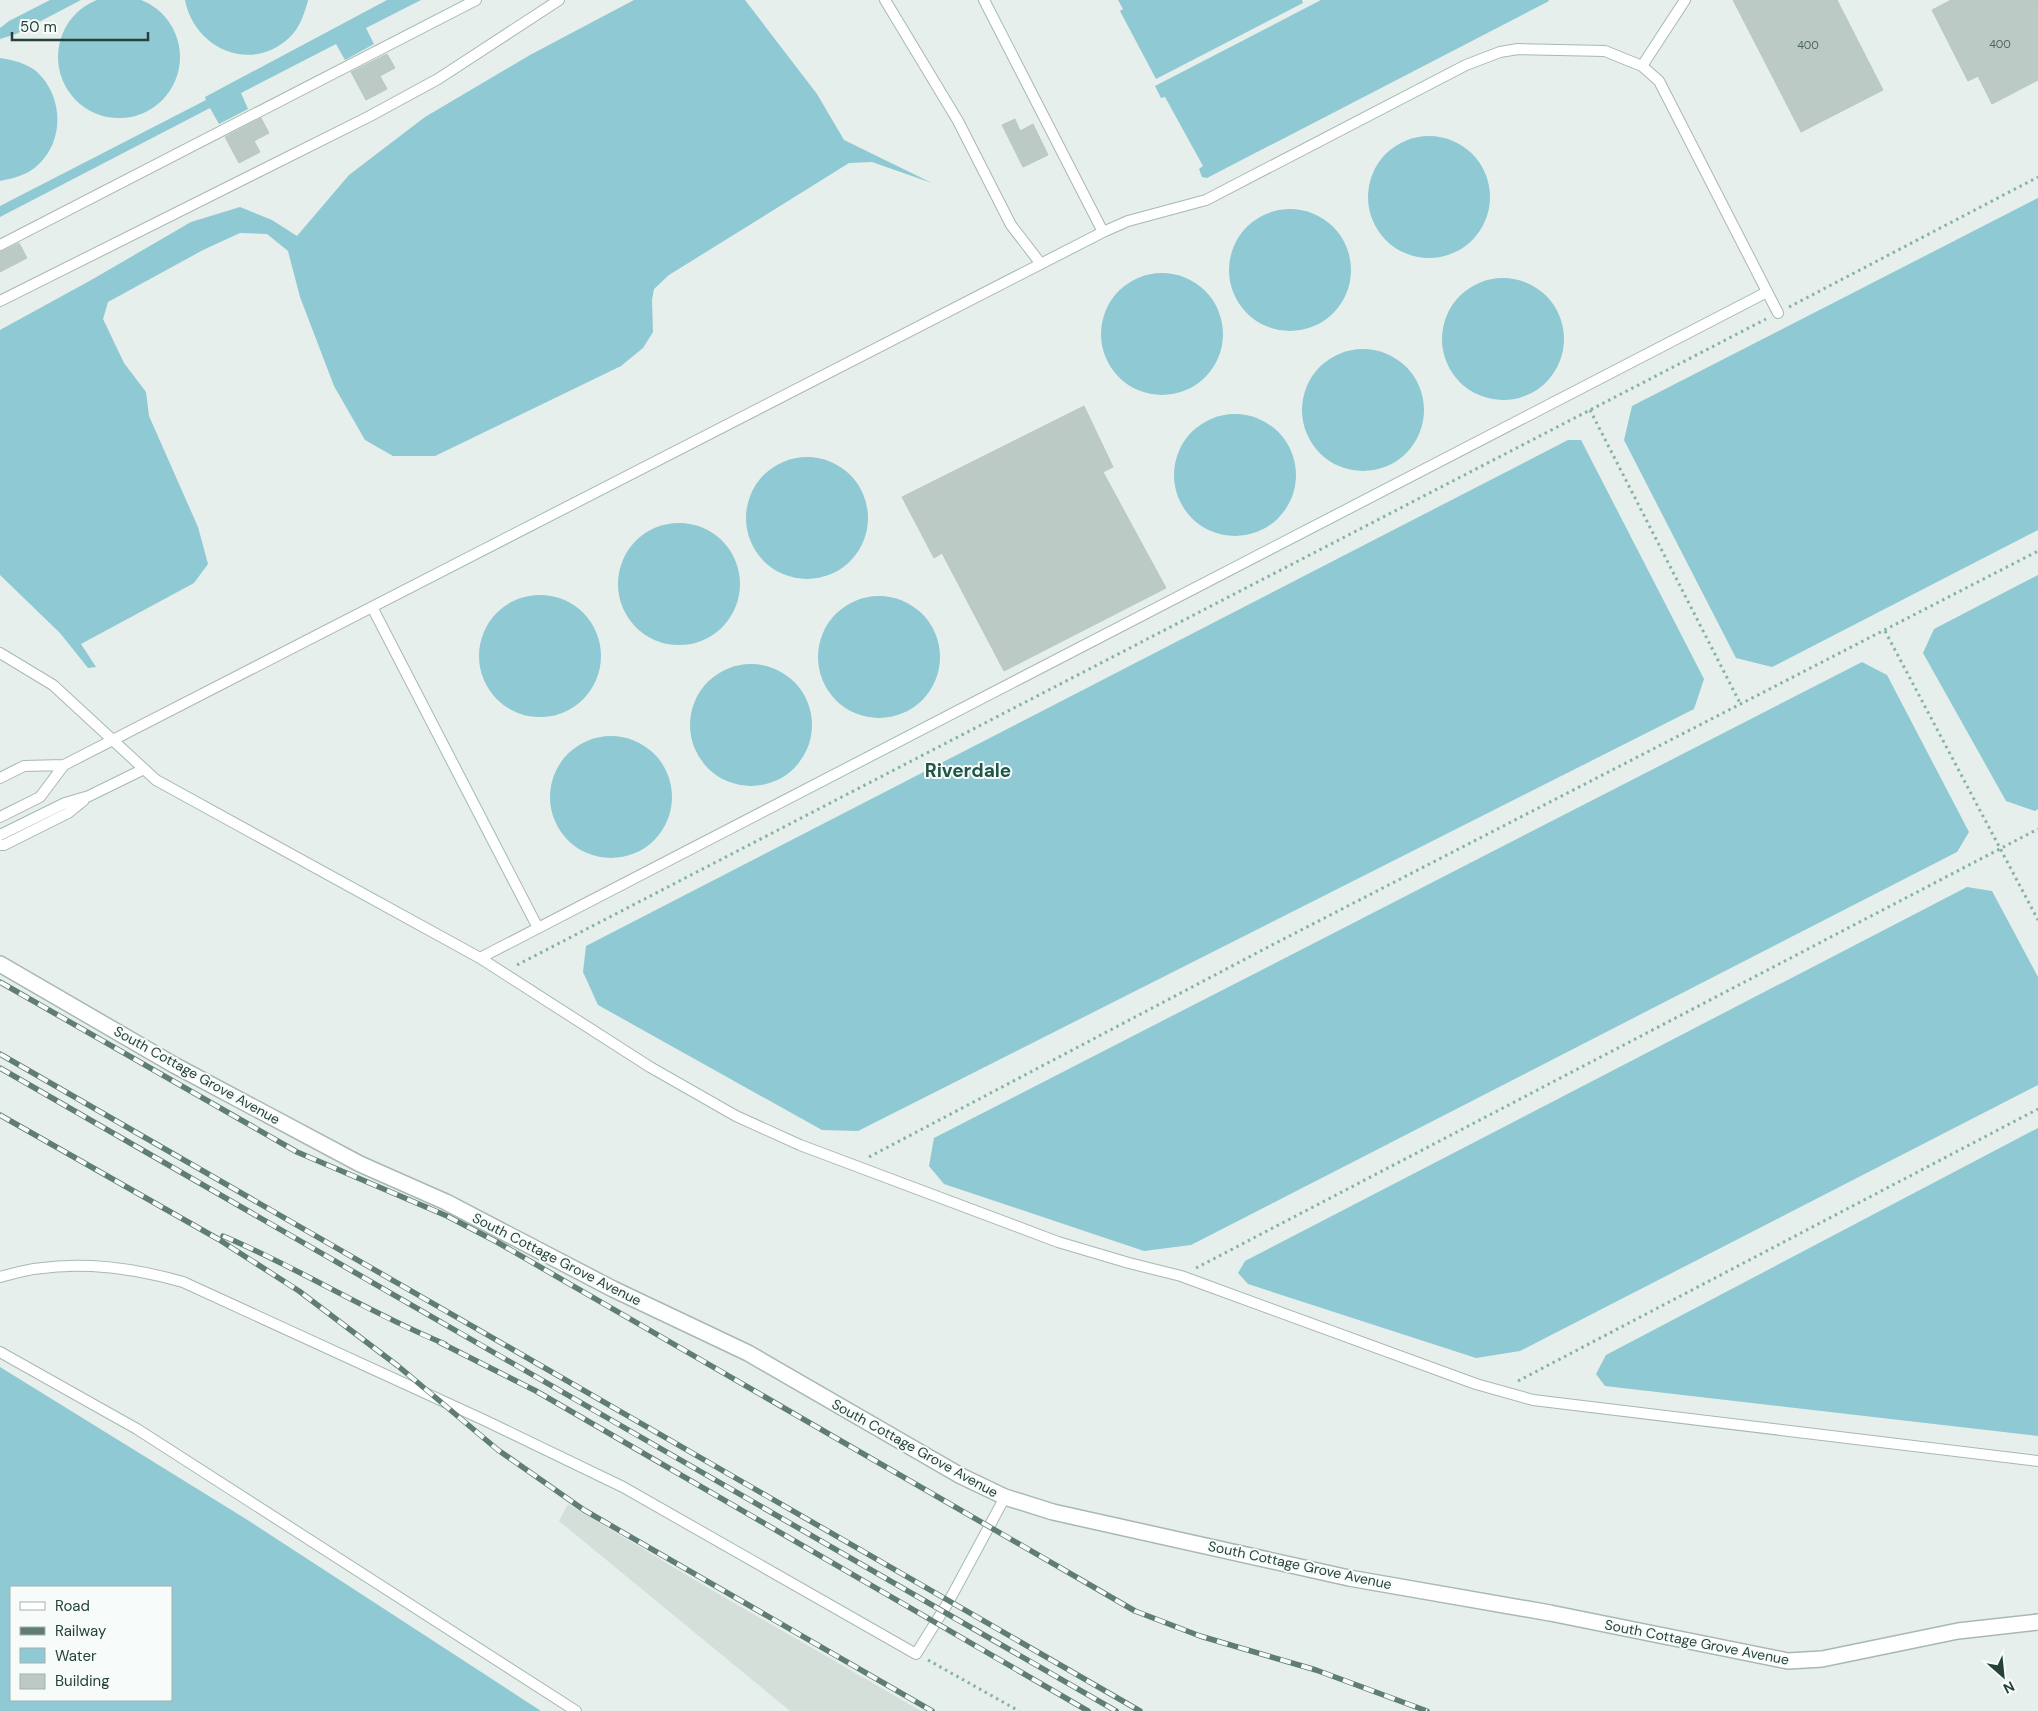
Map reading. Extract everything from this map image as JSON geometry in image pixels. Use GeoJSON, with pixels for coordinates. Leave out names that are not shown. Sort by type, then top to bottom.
{"type":"FeatureCollection","features":[{"type":"Feature","properties":{"kind":"street","name":"South Cottage Grove Avenue"},"geometry":{"type":"LineString","coordinates":[[0,964],[174,1065],[360,1164],[446,1202],[613,1289],[748,1353],[961,1476],[1005,1497],[1052,1512],[1349,1578],[1550,1613],[1788,1661],[1822,1660],[1958,1631],[2038,1622]]}},
{"type":"Feature","properties":{"kind":"lane"},"geometry":{"type":"LineString","coordinates":[[0,245],[476,0]]}},
{"type":"Feature","properties":{"kind":"lane"},"geometry":{"type":"LineString","coordinates":[[0,301],[378,112],[438,79],[559,0]]}},
{"type":"Feature","properties":{"kind":"lane"},"geometry":{"type":"LineString","coordinates":[[885,0],[958,122],[1011,225],[1041,264]]}},
{"type":"Feature","properties":{"kind":"lane"},"geometry":{"type":"LineString","coordinates":[[984,0],[1103,232]]}},
{"type":"Feature","properties":{"kind":"lane"},"geometry":{"type":"LineString","coordinates":[[1642,66],[1685,0]]}},
{"type":"Feature","properties":{"kind":"lane"},"geometry":{"type":"LineString","coordinates":[[0,778],[24,766],[64,765],[1103,232],[1128,221],[1206,200],[1466,65],[1500,52],[1540,48],[1605,51],[1642,66],[1659,80],[1778,313]]}},
{"type":"Feature","properties":{"kind":"lane"},"geometry":{"type":"LineString","coordinates":[[480,958],[1767,292]]}},
{"type":"Feature","properties":{"kind":"lane"},"geometry":{"type":"LineString","coordinates":[[372,607],[538,928]]}},
{"type":"Feature","properties":{"kind":"lane"},"geometry":{"type":"LineString","coordinates":[[0,653],[53,685],[156,780],[480,958],[650,1068],[736,1116],[800,1145],[1058,1242],[1181,1276],[1476,1384],[1533,1400],[2038,1461]]}},
{"type":"Feature","properties":{"kind":"lane"},"geometry":{"type":"LineString","coordinates":[[0,817],[40,797],[64,765]]}},
{"type":"Feature","properties":{"kind":"lane"},"geometry":{"type":"LineString","coordinates":[[0,835],[65,803],[89,796],[144,769]]}},
{"type":"Feature","properties":{"kind":"lane"},"geometry":{"type":"LineString","coordinates":[[0,845],[4,845],[68,813],[89,796]]}},
{"type":"Feature","properties":{"kind":"lane"},"geometry":{"type":"LineString","coordinates":[[0,1277],[52,1266],[96,1265],[146,1271],[183,1282],[484,1420],[623,1487],[916,1654],[949,1601],[1005,1497]]}},
{"type":"Feature","properties":{"kind":"lane"},"geometry":{"type":"LineString","coordinates":[[0,1352],[137,1429],[576,1711]]}},
{"type":"Feature","properties":{"kind":"path"},"geometry":{"type":"LineString","coordinates":[[503,973],[2038,177]]}},
{"type":"Feature","properties":{"kind":"path"},"geometry":{"type":"LineString","coordinates":[[1590,410],[1741,705]]}},
{"type":"Feature","properties":{"kind":"path"},"geometry":{"type":"LineString","coordinates":[[853,1165],[1270,946],[2038,551]]}},
{"type":"Feature","properties":{"kind":"path"},"geometry":{"type":"LineString","coordinates":[[1885,631],[2038,920]]}},
{"type":"Feature","properties":{"kind":"path"},"geometry":{"type":"LineString","coordinates":[[1181,1276],[2038,829]]}},
{"type":"Feature","properties":{"kind":"path"},"geometry":{"type":"LineString","coordinates":[[1500,1391],[2038,1109]]}},
{"type":"Feature","properties":{"kind":"path"},"geometry":{"type":"LineString","coordinates":[[916,1654],[1019,1711]]}},
{"type":"Feature","properties":{"kind":"shaded area"},"geometry":{"type":"Polygon","coordinates":[[[568,1504],[921,1711],[790,1711],[559,1521],[568,1504]]]}},
{"type":"Feature","properties":{"kind":"water"},"geometry":{"type":"Polygon","coordinates":[[[100,-1],[138,-1],[153,6],[170,23],[179,45],[179,69],[170,91],[153,108],[131,117],[107,117],[85,108],[68,91],[59,69],[59,45],[68,23],[85,6],[100,-1]]]}},
{"type":"Feature","properties":{"kind":"water"},"geometry":{"type":"Polygon","coordinates":[[[50,0],[81,0],[16,34],[0,39],[0,28],[9,21],[50,0]]]}},
{"type":"Feature","properties":{"kind":"water"},"geometry":{"type":"Polygon","coordinates":[[[185,0],[308,1],[299,25],[289,38],[274,49],[258,54],[241,54],[226,51],[212,43],[190,17],[185,0]]]}},
{"type":"Feature","properties":{"kind":"water"},"geometry":{"type":"Polygon","coordinates":[[[387,0],[421,0],[366,28],[374,44],[345,60],[336,44],[241,93],[248,109],[219,124],[210,108],[0,217],[0,206],[206,100],[205,97],[387,0]]]}},
{"type":"Feature","properties":{"kind":"water"},"geometry":{"type":"Polygon","coordinates":[[[634,0],[745,0],[817,94],[844,140],[932,183],[872,162],[849,163],[669,275],[654,289],[652,300],[653,332],[643,348],[621,366],[435,456],[393,456],[365,440],[334,386],[300,297],[288,251],[267,234],[240,233],[203,250],[108,302],[103,319],[124,363],[146,392],[149,416],[198,527],[208,564],[194,583],[81,644],[96,667],[88,668],[60,633],[0,575],[0,330],[191,222],[240,207],[272,220],[297,236],[349,175],[425,117],[530,55],[634,0]]]}},
{"type":"Feature","properties":{"kind":"water"},"geometry":{"type":"Polygon","coordinates":[[[1118,0],[1302,0],[1303,3],[1156,79],[1120,11],[1123,9],[1118,0]]]}},
{"type":"Feature","properties":{"kind":"water"},"geometry":{"type":"Polygon","coordinates":[[[1321,0],[1549,1],[1207,178],[1202,177],[1199,169],[1203,166],[1165,97],[1161,98],[1155,86],[1321,0]]]}},
{"type":"Feature","properties":{"kind":"water"},"geometry":{"type":"Polygon","coordinates":[[[0,58],[28,66],[36,71],[45,81],[52,92],[56,104],[57,130],[47,154],[35,168],[16,177],[0,181],[0,58]]]}},
{"type":"Feature","properties":{"kind":"water"},"geometry":{"type":"Polygon","coordinates":[[[1429,136],[1452,140],[1472,154],[1486,174],[1490,197],[1486,220],[1472,240],[1452,254],[1429,258],[1406,254],[1386,240],[1372,220],[1368,197],[1372,174],[1386,154],[1406,140],[1429,136]]]}},
{"type":"Feature","properties":{"kind":"water"},"geometry":{"type":"Polygon","coordinates":[[[2038,198],[2038,530],[1772,667],[1736,658],[1624,440],[1632,406],[2038,198]]]}},
{"type":"Feature","properties":{"kind":"water"},"geometry":{"type":"Polygon","coordinates":[[[1290,209],[1313,213],[1333,227],[1347,247],[1351,270],[1347,293],[1333,313],[1313,327],[1290,331],[1267,327],[1247,313],[1233,293],[1229,270],[1233,247],[1247,227],[1267,213],[1290,209]]]}},
{"type":"Feature","properties":{"kind":"water"},"geometry":{"type":"Polygon","coordinates":[[[1162,273],[1185,277],[1205,291],[1219,311],[1223,334],[1219,357],[1205,377],[1185,391],[1162,395],[1139,391],[1119,377],[1105,357],[1101,334],[1105,311],[1119,291],[1139,277],[1162,273]]]}},
{"type":"Feature","properties":{"kind":"water"},"geometry":{"type":"Polygon","coordinates":[[[1503,278],[1515,279],[1526,283],[1537,288],[1546,296],[1554,305],[1559,316],[1563,327],[1563,351],[1559,362],[1554,373],[1546,382],[1537,390],[1526,395],[1515,399],[1503,400],[1491,399],[1480,395],[1469,390],[1460,382],[1452,373],[1447,362],[1443,351],[1442,339],[1443,327],[1447,316],[1452,305],[1460,296],[1469,288],[1480,283],[1491,279],[1503,278]]]}},
{"type":"Feature","properties":{"kind":"water"},"geometry":{"type":"Polygon","coordinates":[[[1363,349],[1375,350],[1386,354],[1397,359],[1406,367],[1414,376],[1419,387],[1423,398],[1423,422],[1419,433],[1414,444],[1406,453],[1397,461],[1386,466],[1375,470],[1363,471],[1351,470],[1340,466],[1329,461],[1320,453],[1312,444],[1307,433],[1303,422],[1302,410],[1303,398],[1307,387],[1312,376],[1320,367],[1329,359],[1340,354],[1351,350],[1363,349]]]}},
{"type":"Feature","properties":{"kind":"water"},"geometry":{"type":"Polygon","coordinates":[[[1235,414],[1247,415],[1258,419],[1269,424],[1278,432],[1286,441],[1291,452],[1295,463],[1295,487],[1291,498],[1286,509],[1278,518],[1269,526],[1258,531],[1247,535],[1235,536],[1223,535],[1212,531],[1201,526],[1192,518],[1184,509],[1179,498],[1175,487],[1174,475],[1175,463],[1179,452],[1184,441],[1192,432],[1201,424],[1212,419],[1223,415],[1235,414]]]}},
{"type":"Feature","properties":{"kind":"water"},"geometry":{"type":"Polygon","coordinates":[[[1568,440],[1581,440],[1704,679],[1694,709],[858,1131],[822,1130],[598,1005],[583,972],[586,946],[1568,440]]]}},
{"type":"Feature","properties":{"kind":"water"},"geometry":{"type":"Polygon","coordinates":[[[807,457],[830,461],[850,475],[864,495],[868,518],[864,541],[850,561],[830,575],[807,579],[784,575],[764,561],[750,541],[746,518],[750,495],[764,475],[784,461],[807,457]]]}},
{"type":"Feature","properties":{"kind":"water"},"geometry":{"type":"Polygon","coordinates":[[[679,523],[702,527],[722,541],[736,561],[740,584],[736,607],[722,627],[702,641],[679,645],[656,641],[636,627],[622,607],[618,584],[622,561],[636,541],[656,527],[679,523]]]}},
{"type":"Feature","properties":{"kind":"water"},"geometry":{"type":"Polygon","coordinates":[[[2038,575],[2038,809],[2035,811],[2006,801],[1923,653],[1934,629],[2038,575]]]}},
{"type":"Feature","properties":{"kind":"water"},"geometry":{"type":"Polygon","coordinates":[[[540,595],[563,599],[583,613],[597,633],[601,656],[597,679],[583,699],[563,713],[540,717],[517,713],[497,699],[483,679],[479,656],[483,633],[497,613],[517,599],[540,595]]]}},
{"type":"Feature","properties":{"kind":"water"},"geometry":{"type":"Polygon","coordinates":[[[879,596],[891,597],[902,601],[913,606],[922,614],[930,623],[935,634],[939,645],[939,669],[935,680],[930,691],[922,700],[913,708],[902,713],[891,717],[879,718],[867,717],[856,713],[845,708],[836,700],[828,691],[823,680],[819,669],[818,657],[819,645],[823,634],[828,623],[836,614],[845,606],[856,601],[867,597],[879,596]]]}},
{"type":"Feature","properties":{"kind":"water"},"geometry":{"type":"Polygon","coordinates":[[[1862,662],[1887,675],[1969,832],[1957,852],[1191,1245],[1144,1251],[944,1184],[929,1166],[934,1138],[1862,662]]]}},
{"type":"Feature","properties":{"kind":"water"},"geometry":{"type":"Polygon","coordinates":[[[751,664],[763,665],[774,669],[785,674],[794,682],[802,691],[807,702],[811,713],[811,737],[807,748],[802,759],[794,768],[785,776],[774,781],[763,785],[751,786],[739,785],[728,781],[717,776],[708,768],[700,759],[695,748],[691,737],[690,725],[691,713],[695,702],[700,691],[708,682],[717,674],[728,669],[739,665],[751,664]]]}},
{"type":"Feature","properties":{"kind":"water"},"geometry":{"type":"Polygon","coordinates":[[[611,736],[634,740],[654,754],[668,774],[672,797],[668,820],[654,840],[634,854],[611,858],[588,854],[568,840],[554,820],[550,797],[554,774],[568,754],[588,740],[611,736]]]}},
{"type":"Feature","properties":{"kind":"water"},"geometry":{"type":"Polygon","coordinates":[[[1967,887],[1992,891],[2038,977],[2038,1085],[1520,1351],[1476,1358],[1248,1284],[1238,1273],[1245,1261],[1967,887]]]}},
{"type":"Feature","properties":{"kind":"water"},"geometry":{"type":"Polygon","coordinates":[[[2038,1128],[2038,1436],[1605,1386],[1596,1374],[1606,1355],[2038,1128]]]}},
{"type":"Feature","properties":{"kind":"water"},"geometry":{"type":"Polygon","coordinates":[[[0,1367],[246,1519],[541,1711],[0,1711],[0,1367]]]}},
{"type":"Feature","properties":{"kind":"building"},"geometry":{"type":"Polygon","coordinates":[[[1733,0],[1837,0],[1883,90],[1801,132],[1733,0]]]}},
{"type":"Feature","properties":{"kind":"building"},"geometry":{"type":"Polygon","coordinates":[[[1951,0],[2038,0],[2038,80],[1992,104],[1978,76],[1968,81],[1932,10],[1951,0]]]}},
{"type":"Feature","properties":{"kind":"building"},"geometry":{"type":"Polygon","coordinates":[[[387,54],[395,68],[380,76],[387,89],[366,100],[351,72],[387,54]]]}},
{"type":"Feature","properties":{"kind":"building"},"geometry":{"type":"Polygon","coordinates":[[[261,118],[269,133],[254,141],[260,152],[239,163],[225,137],[261,118]]]}},
{"type":"Feature","properties":{"kind":"building"},"geometry":{"type":"Polygon","coordinates":[[[1015,119],[1020,131],[1033,124],[1048,155],[1023,167],[1002,125],[1015,119]]]}},
{"type":"Feature","properties":{"kind":"building"},"geometry":{"type":"Polygon","coordinates":[[[19,243],[27,258],[0,272],[0,252],[19,243]]]}},
{"type":"Feature","properties":{"kind":"building"},"geometry":{"type":"Polygon","coordinates":[[[1084,406],[1113,467],[1103,472],[1166,588],[1004,671],[942,553],[934,558],[902,497],[1084,406]]]}},
{"type":"Feature","properties":{"kind":"railway"},"geometry":{"type":"LineString","coordinates":[[0,982],[297,1152],[447,1216],[497,1242],[1135,1611],[1200,1636],[1316,1670],[1427,1711]]}},
{"type":"Feature","properties":{"kind":"railway"},"geometry":{"type":"LineString","coordinates":[[0,1054],[1140,1711]]}},
{"type":"Feature","properties":{"kind":"railway"},"geometry":{"type":"LineString","coordinates":[[0,1068],[1116,1711]]}},
{"type":"Feature","properties":{"kind":"railway"},"geometry":{"type":"LineString","coordinates":[[0,1115],[218,1239],[299,1291],[398,1366],[498,1450],[584,1510],[932,1711]]}},
{"type":"Feature","properties":{"kind":"railway"},"geometry":{"type":"LineString","coordinates":[[223,1236],[279,1262],[389,1319],[445,1344]]}},
{"type":"Feature","properties":{"kind":"railway"},"geometry":{"type":"LineString","coordinates":[[439,1342],[536,1391],[1088,1711]]}},
{"type":"Feature","properties":{"kind":"district","name":"Riverdale"},"geometry":{"type":"Point","coordinates":[968,770]}}]}
